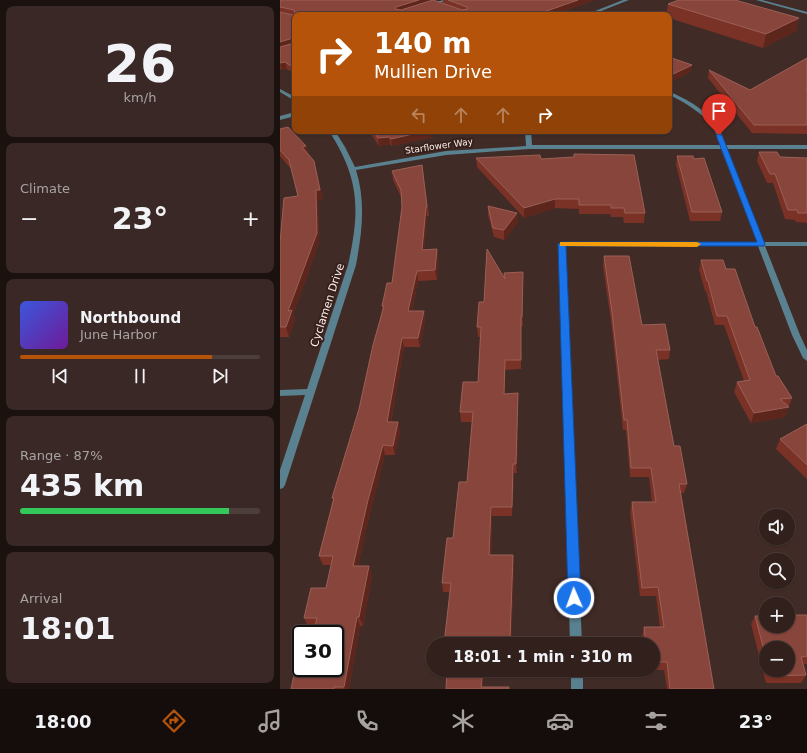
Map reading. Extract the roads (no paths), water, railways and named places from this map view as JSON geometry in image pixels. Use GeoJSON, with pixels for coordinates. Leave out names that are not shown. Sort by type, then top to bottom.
{"type":"FeatureCollection","features":[{"type":"Feature","properties":{"kind":"street"},"geometry":{"type":"LineString","coordinates":[[426,0],[442,6]]}},
{"type":"Feature","properties":{"kind":"street"},"geometry":{"type":"LineString","coordinates":[[427,6],[447,0]]}},
{"type":"Feature","properties":{"kind":"street"},"geometry":{"type":"LineString","coordinates":[[595,12],[627,0]]}},
{"type":"Feature","properties":{"kind":"street"},"geometry":{"type":"LineString","coordinates":[[758,0],[807,13]]}},
{"type":"Feature","properties":{"kind":"street"},"geometry":{"type":"LineString","coordinates":[[280,90],[292,97]]}},
{"type":"Feature","properties":{"kind":"street"},"geometry":{"type":"LineString","coordinates":[[672,94],[702,112],[716,128],[796,335],[807,358]]}},
{"type":"Feature","properties":{"kind":"street"},"geometry":{"type":"LineString","coordinates":[[280,118],[292,115]]}},
{"type":"Feature","properties":{"kind":"street","name":"Cyclamen Drive"},"geometry":{"type":"LineString","coordinates":[[280,485],[352,266],[356,246],[360,212],[359,197],[353,169],[340,142],[334,134]]}},
{"type":"Feature","properties":{"kind":"street"},"geometry":{"type":"LineString","coordinates":[[528,134],[529,147]]}},
{"type":"Feature","properties":{"kind":"street","name":"Starflower Way"},"geometry":{"type":"LineString","coordinates":[[353,169],[446,153],[529,147],[807,147]]}},
{"type":"Feature","properties":{"kind":"street"},"geometry":{"type":"LineString","coordinates":[[576,637],[562,244],[807,244]]}},
{"type":"Feature","properties":{"kind":"street"},"geometry":{"type":"LineString","coordinates":[[280,393],[311,392]]}},
{"type":"Feature","properties":{"kind":"street"},"geometry":{"type":"LineString","coordinates":[[577,677],[577,689]]}}]}
